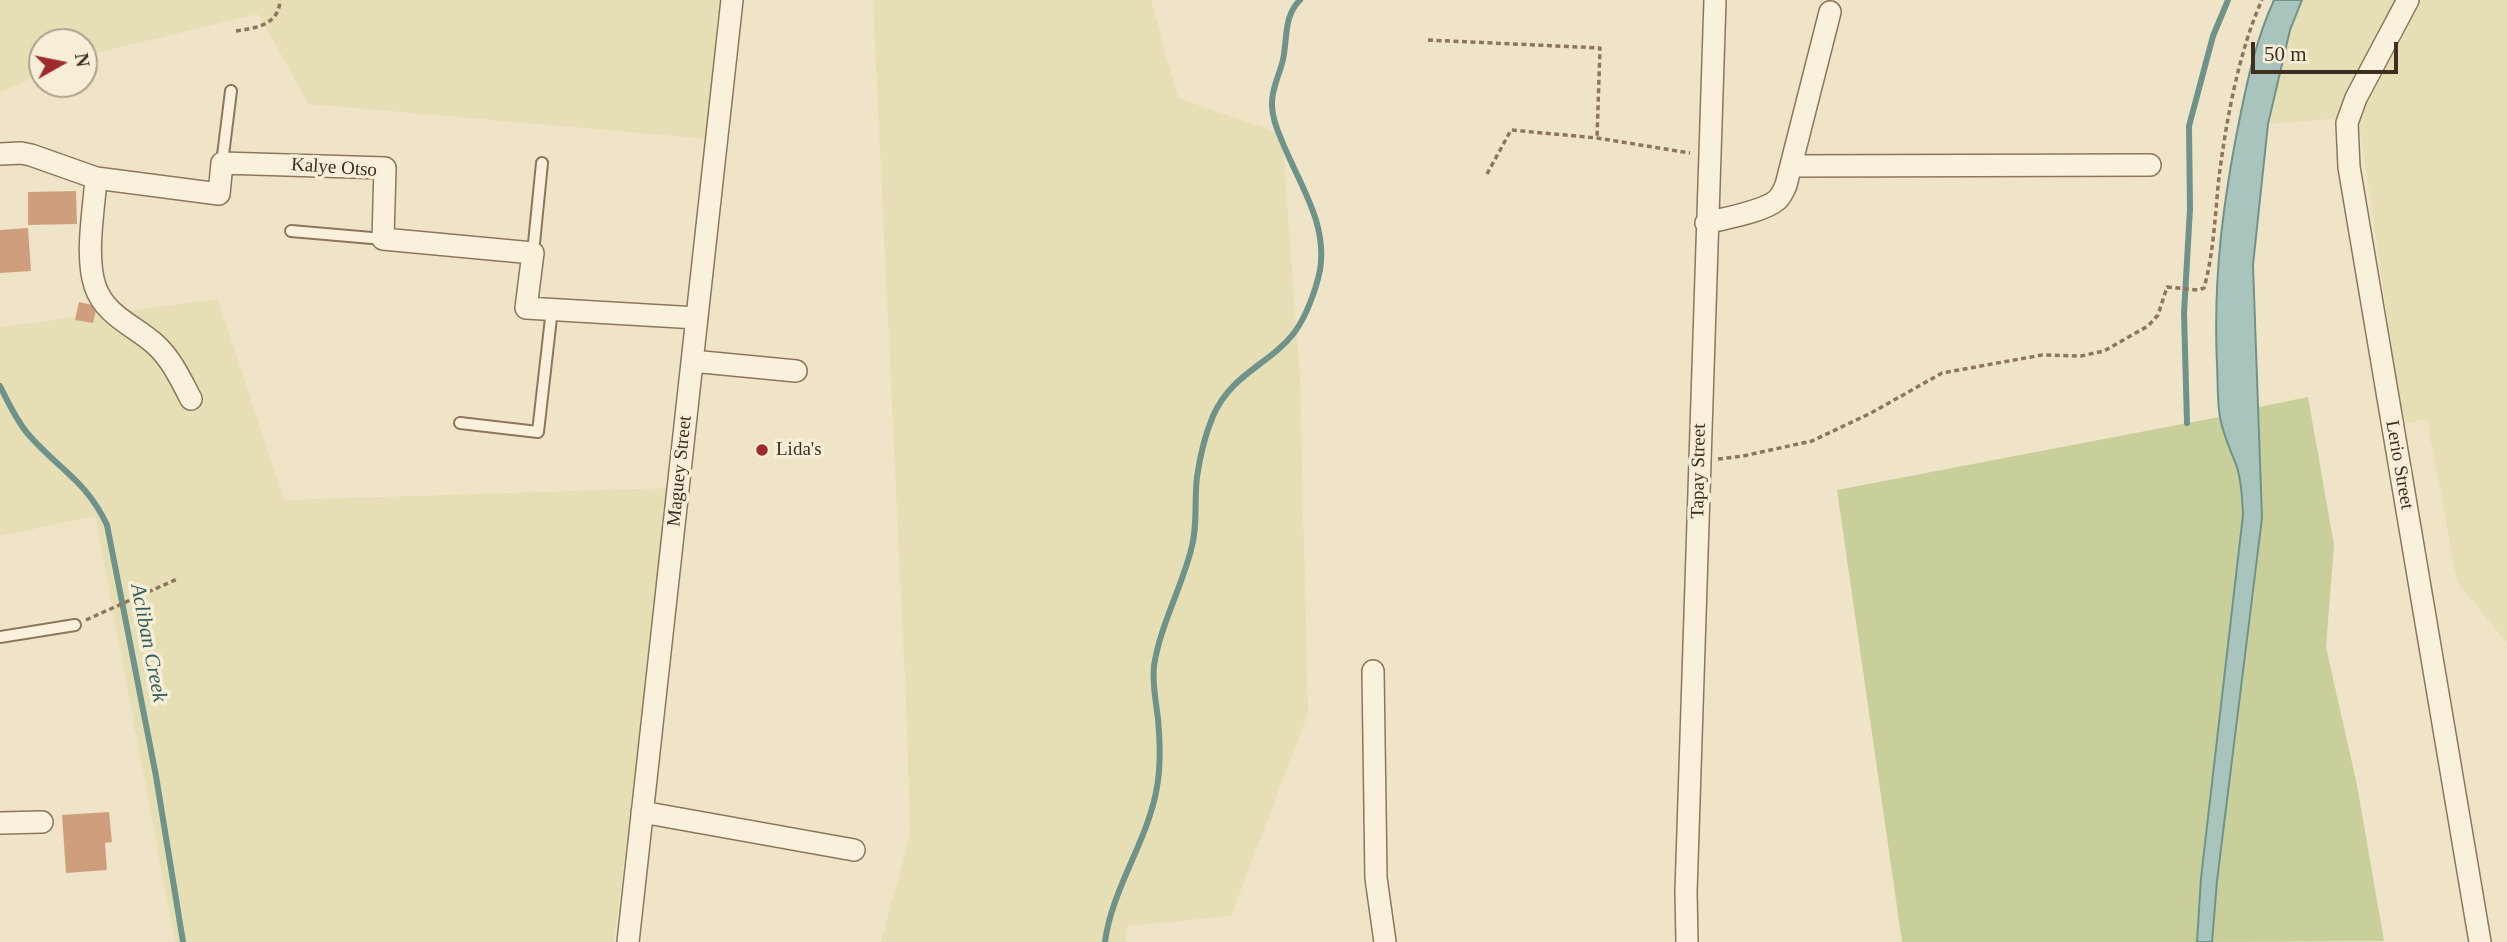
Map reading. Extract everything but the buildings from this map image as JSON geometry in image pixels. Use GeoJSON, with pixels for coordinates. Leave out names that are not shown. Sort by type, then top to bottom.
{"type":"FeatureCollection","features":[{"type":"Feature","properties":{"kind":"street","name":"Maguey Street"},"geometry":{"type":"LineString","coordinates":[[628,942],[732,0]]}},
{"type":"Feature","properties":{"kind":"street","name":"Tapay Street"},"geometry":{"type":"LineString","coordinates":[[1687,942],[1685,892],[1715,0]]}},
{"type":"Feature","properties":{"kind":"street","name":"Lerio Street"},"geometry":{"type":"LineString","coordinates":[[2408,0],[2356,98],[2347,123],[2346,141],[2480,942]]}},
{"type":"Feature","properties":{"kind":"street"},"geometry":{"type":"LineString","coordinates":[[1706,223],[1775,202],[1786,185],[1830,12]]}},
{"type":"Feature","properties":{"kind":"street"},"geometry":{"type":"LineString","coordinates":[[0,154],[31,155],[96,178],[219,194],[222,163]]}},
{"type":"Feature","properties":{"kind":"street","name":"Kalye Otso"},"geometry":{"type":"LineString","coordinates":[[222,163],[385,168],[383,239]]}},
{"type":"Feature","properties":{"kind":"street"},"geometry":{"type":"LineString","coordinates":[[1791,166],[2150,165]]}},
{"type":"Feature","properties":{"kind":"street"},"geometry":{"type":"LineString","coordinates":[[96,178],[91,258],[96,287],[121,321],[156,345],[171,363],[191,400]]}},
{"type":"Feature","properties":{"kind":"street"},"geometry":{"type":"LineString","coordinates":[[383,239],[533,253],[526,308],[697,318]]}},
{"type":"Feature","properties":{"kind":"street"},"geometry":{"type":"LineString","coordinates":[[692,361],[796,371]]}},
{"type":"Feature","properties":{"kind":"street"},"geometry":{"type":"LineString","coordinates":[[1373,671],[1376,878],[1385,942]]}},
{"type":"Feature","properties":{"kind":"street"},"geometry":{"type":"LineString","coordinates":[[642,813],[854,850]]}},
{"type":"Feature","properties":{"kind":"street"},"geometry":{"type":"LineString","coordinates":[[0,823],[42,822]]}},
{"type":"Feature","properties":{"kind":"lane"},"geometry":{"type":"LineString","coordinates":[[222,163],[231,91]]}},
{"type":"Feature","properties":{"kind":"lane"},"geometry":{"type":"LineString","coordinates":[[533,253],[542,163]]}},
{"type":"Feature","properties":{"kind":"lane"},"geometry":{"type":"LineString","coordinates":[[291,231],[383,239]]}},
{"type":"Feature","properties":{"kind":"lane"},"geometry":{"type":"LineString","coordinates":[[460,423],[538,432],[552,309]]}},
{"type":"Feature","properties":{"kind":"lane"},"geometry":{"type":"LineString","coordinates":[[0,638],[75,625]]}},
{"type":"Feature","properties":{"kind":"path"},"geometry":{"type":"LineString","coordinates":[[236,31],[258,28],[272,21],[280,7],[280,0]]}},
{"type":"Feature","properties":{"kind":"path"},"geometry":{"type":"LineString","coordinates":[[1699,459],[1743,456],[1812,442],[1871,414],[1942,373],[2042,355],[2081,356],[2104,351],[2148,326],[2164,304],[2167,288],[2204,288],[2236,81],[2252,20],[2262,0]]}},
{"type":"Feature","properties":{"kind":"path"},"geometry":{"type":"LineString","coordinates":[[1428,40],[1600,48],[1597,138]]}},
{"type":"Feature","properties":{"kind":"path"},"geometry":{"type":"LineString","coordinates":[[1487,174],[1511,130],[1597,138],[1709,156]]}},
{"type":"Feature","properties":{"kind":"path"},"geometry":{"type":"LineString","coordinates":[[94,617],[177,579]]}},
{"type":"Feature","properties":{"kind":"shaded area"},"geometry":{"type":"Polygon","coordinates":[[[0,0],[722,0],[709,139],[309,104],[258,14],[98,53],[98,28],[28,28],[28,80],[0,92],[0,0]]]}},
{"type":"Feature","properties":{"kind":"shaded area"},"geometry":{"type":"Polygon","coordinates":[[[873,0],[1151,0],[1178,98],[1282,134],[1300,378],[1308,714],[1231,916],[1128,926],[1126,942],[881,942],[910,834],[873,0]]]}},
{"type":"Feature","properties":{"kind":"shaded area"},"geometry":{"type":"Polygon","coordinates":[[[2302,0],[2507,0],[2507,643],[2457,582],[2427,419],[2403,424],[2358,117],[2268,124],[2290,30],[2302,0]]]}},
{"type":"Feature","properties":{"kind":"shaded area"},"geometry":{"type":"Polygon","coordinates":[[[218,299],[284,500],[670,488],[614,942],[175,942],[95,516],[0,536],[0,327],[218,299]]]}},
{"type":"Feature","properties":{"kind":"green space"},"geometry":{"type":"Polygon","coordinates":[[[2308,397],[2334,545],[2326,647],[2357,785],[2384,941],[2212,942],[2217,881],[2262,518],[2259,407],[2308,397]]]}},
{"type":"Feature","properties":{"kind":"green space"},"geometry":{"type":"Polygon","coordinates":[[[2219,417],[2240,477],[2243,515],[2201,878],[2197,942],[1902,942],[1837,490],[2219,417]]]}},
{"type":"Feature","properties":{"kind":"water"},"geometry":{"type":"Polygon","coordinates":[[[2274,0],[2302,0],[2290,30],[2268,124],[2253,265],[2262,518],[2217,881],[2212,942],[2197,942],[2201,878],[2243,515],[2239,473],[2219,411],[2216,332],[2218,270],[2229,179],[2243,102],[2258,43],[2274,0]]]}},
{"type":"Feature","properties":{"kind":"waterway"},"geometry":{"type":"LineString","coordinates":[[1105,942],[1115,903],[1146,826],[1157,787],[1160,744],[1154,666],[1161,636],[1193,541],[1197,477],[1208,431],[1213,416],[1230,389],[1294,333],[1310,303],[1320,270],[1320,236],[1316,219],[1278,132],[1272,110],[1273,92],[1283,60],[1289,18],[1300,0]]}},
{"type":"Feature","properties":{"kind":"waterway"},"geometry":{"type":"LineString","coordinates":[[2187,423],[2184,313],[2190,209],[2189,126],[2213,36],[2228,0]]}},
{"type":"Feature","properties":{"kind":"waterway","name":"Acliban Creek"},"geometry":{"type":"LineString","coordinates":[[0,386],[24,429],[81,486],[107,525],[156,776],[183,942]]}},
{"type":"Feature","properties":{"kind":"place","name":"Lida's"},"geometry":{"type":"Point","coordinates":[762,450]}}]}
